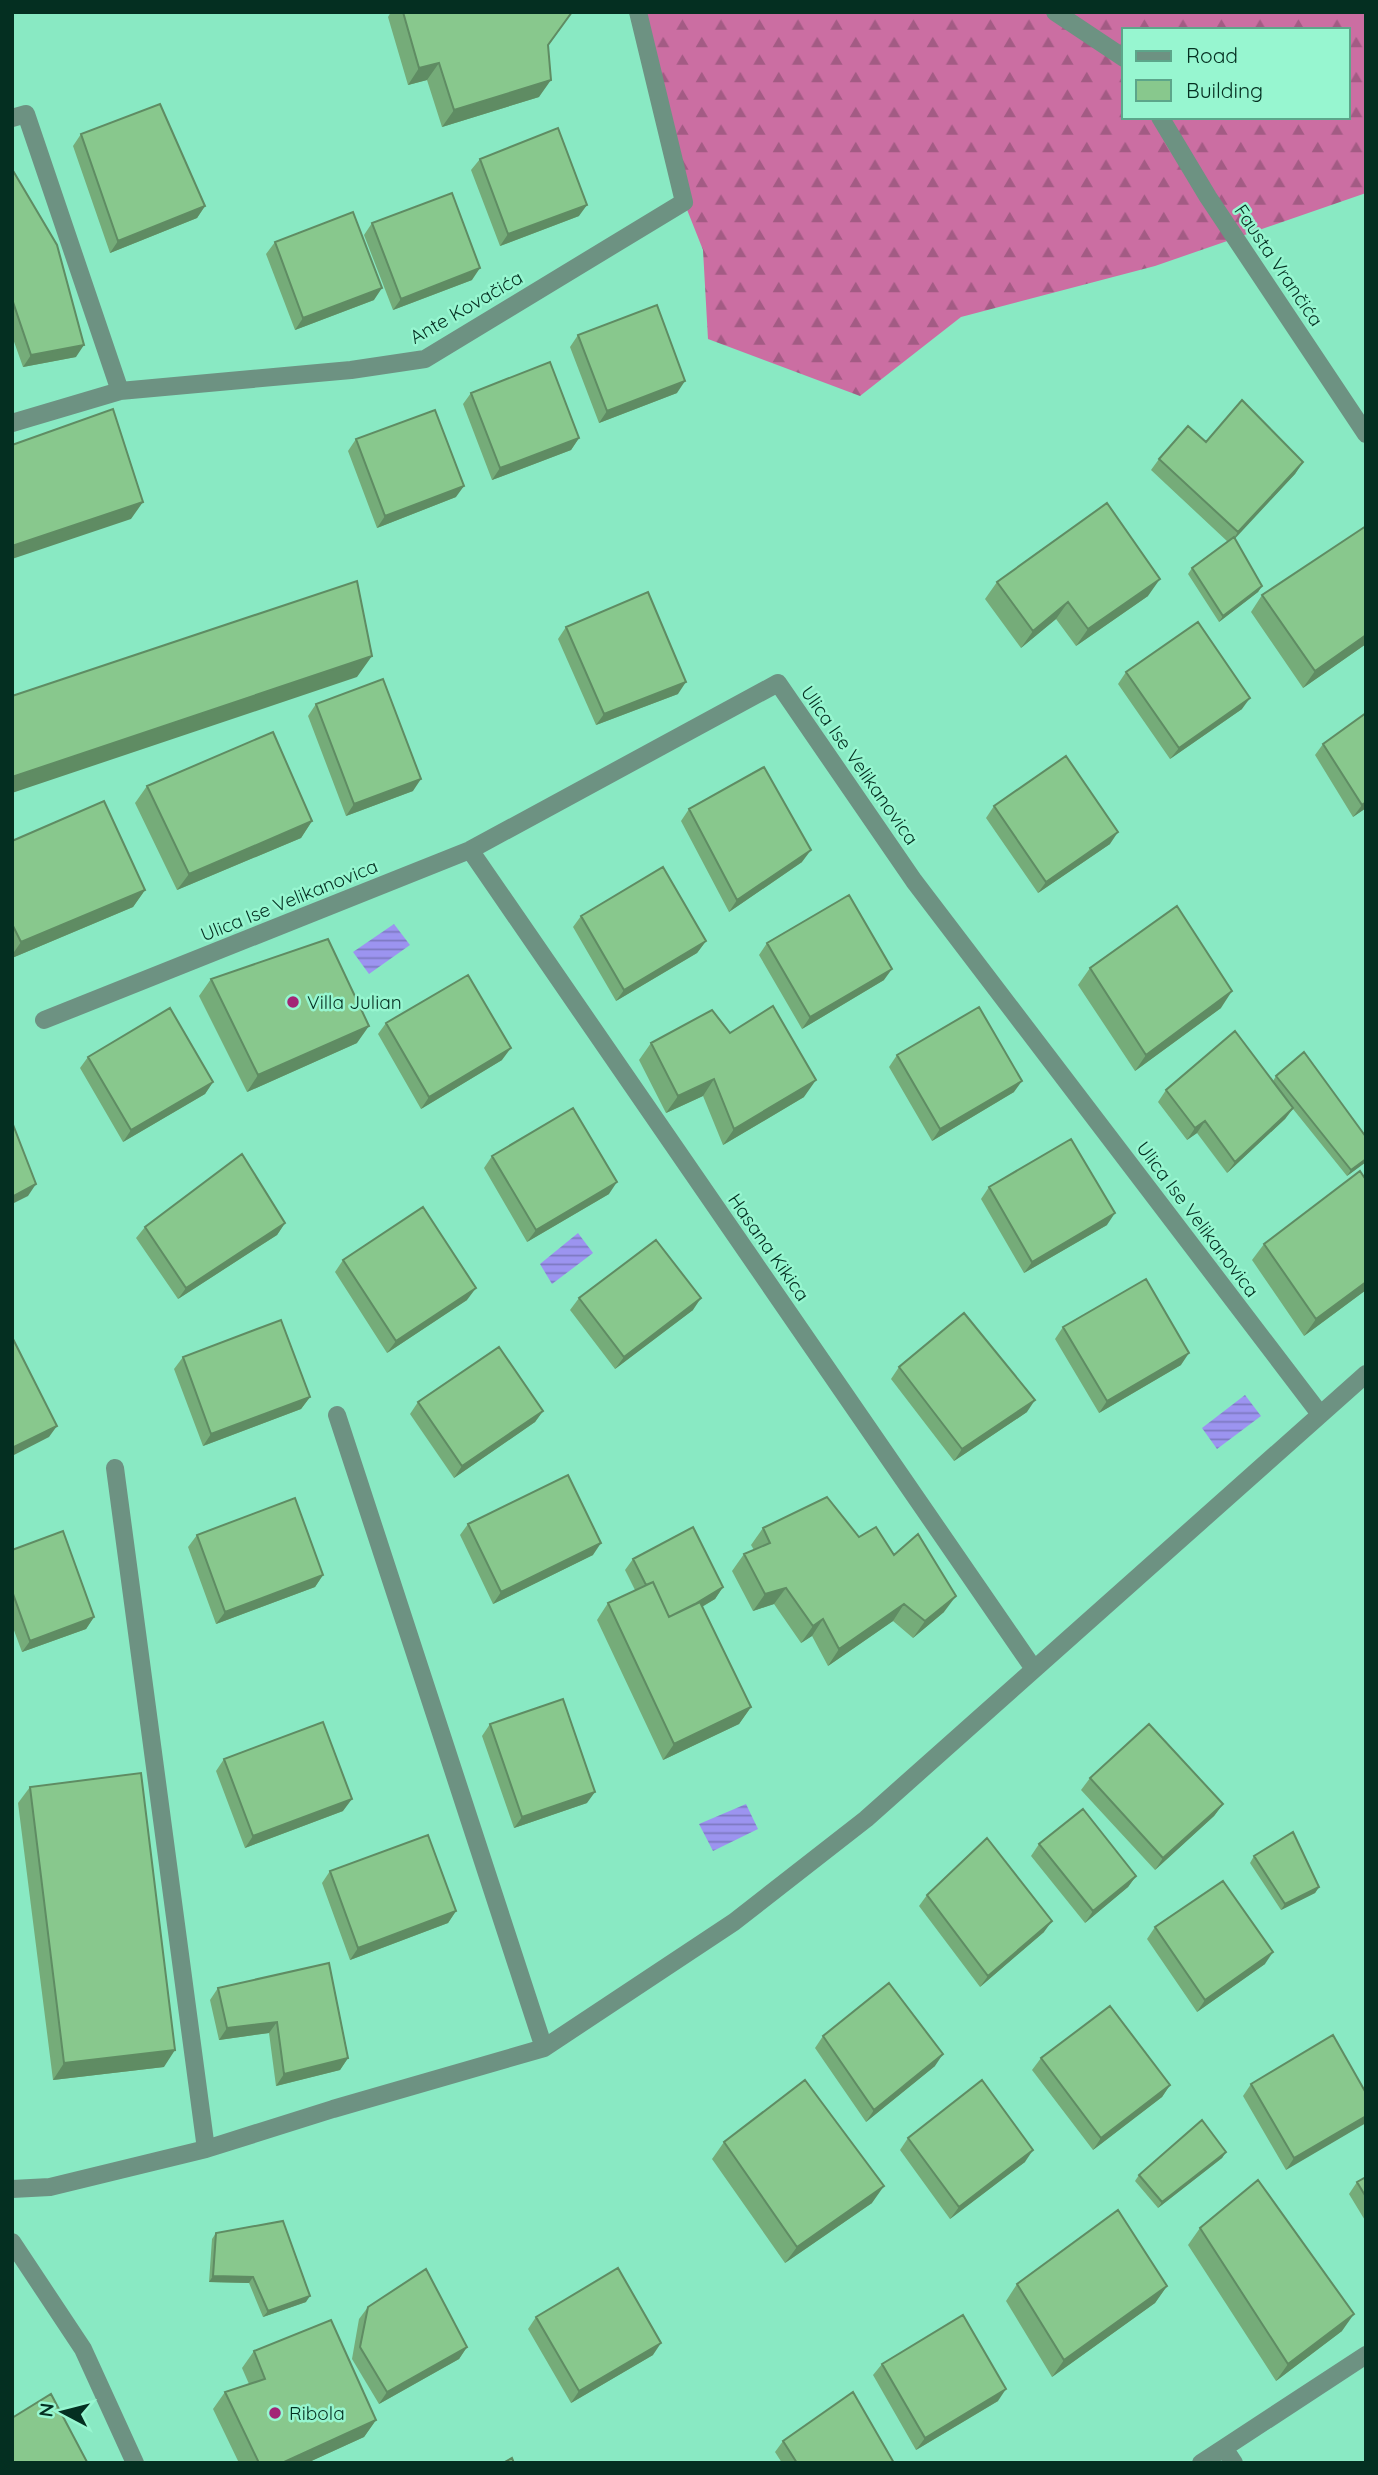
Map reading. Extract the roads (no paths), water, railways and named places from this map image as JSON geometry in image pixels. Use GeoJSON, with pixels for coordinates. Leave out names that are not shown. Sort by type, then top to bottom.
{"type":"FeatureCollection","features":[{"type":"Feature","properties":{"kind":"street","name":"Ante Kovačića"},"geometry":{"type":"LineString","coordinates":[[12,423],[120,391],[351,370],[425,359],[684,202],[638,12]]}},
{"type":"Feature","properties":{"kind":"street"},"geometry":{"type":"LineString","coordinates":[[1055,12],[1122,57]]}},
{"type":"Feature","properties":{"kind":"street"},"geometry":{"type":"LineString","coordinates":[[12,118],[26,114],[120,391]]}},
{"type":"Feature","properties":{"kind":"street","name":"Fausta Vrančića"},"geometry":{"type":"LineString","coordinates":[[1161,119],[1208,197],[1366,434]]}},
{"type":"Feature","properties":{"kind":"street","name":"Ulica Ise Velikanovica"},"geometry":{"type":"LineString","coordinates":[[44,1020],[470,850],[778,683],[914,881],[1320,1414]]}},
{"type":"Feature","properties":{"kind":"street","name":"Hasana Kikica"},"geometry":{"type":"LineString","coordinates":[[470,850],[1034,1669]]}},
{"type":"Feature","properties":{"kind":"street"},"geometry":{"type":"LineString","coordinates":[[12,2189],[50,2187],[206,2150],[333,2109],[544,2048],[734,1922],[866,1819],[1366,1374]]}},
{"type":"Feature","properties":{"kind":"street"},"geometry":{"type":"LineString","coordinates":[[337,1415],[544,2048]]}},
{"type":"Feature","properties":{"kind":"street"},"geometry":{"type":"LineString","coordinates":[[115,1468],[206,2150]]}},
{"type":"Feature","properties":{"kind":"street"},"geometry":{"type":"LineString","coordinates":[[12,2242],[83,2349],[135,2463]]}},
{"type":"Feature","properties":{"kind":"street"},"geometry":{"type":"LineString","coordinates":[[1201,2463],[1229,2455],[1366,2355]]}},
{"type":"Feature","properties":{"kind":"place","name":"Villa Julian"},"geometry":{"type":"Point","coordinates":[293,1002]}},
{"type":"Feature","properties":{"kind":"place","name":"Ribola"},"geometry":{"type":"Point","coordinates":[275,2413]}}]}
